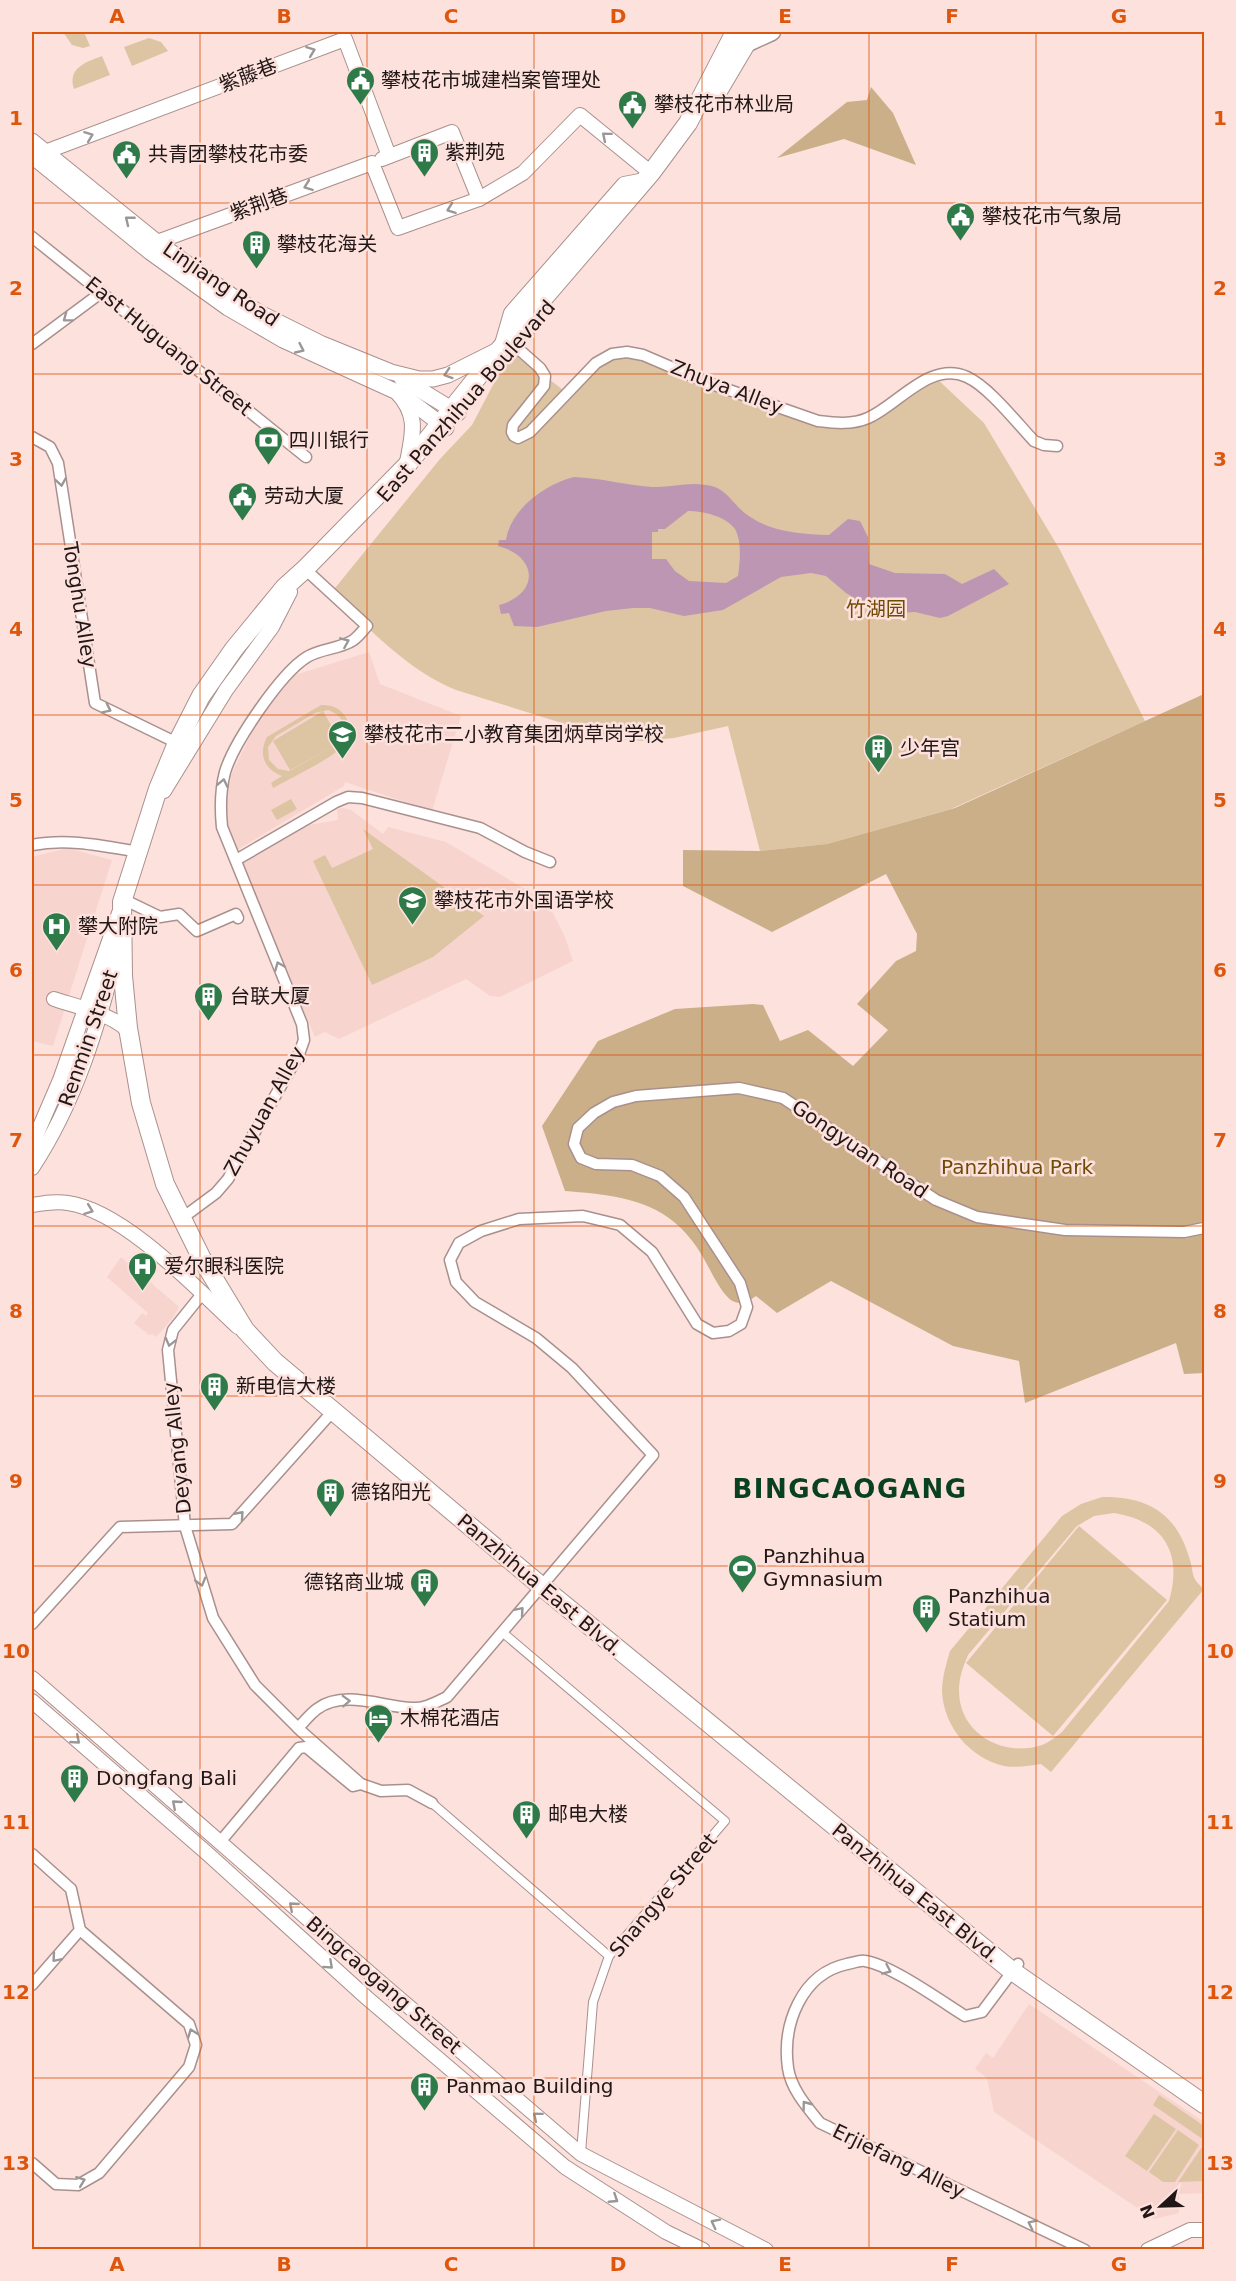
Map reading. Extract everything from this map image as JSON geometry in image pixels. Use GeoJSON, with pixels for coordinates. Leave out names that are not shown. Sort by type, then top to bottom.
{"type":"FeatureCollection","features":[{"type":"Feature","properties":{"kind":"highway","name":"East Panzhihua Boulevard"},"geometry":{"type":"LineString","coordinates":[[126,902],[139,852],[161,790],[206,700],[287,590],[412,470],[507,345],[648,177],[688,123],[745,35]]}},
{"type":"Feature","properties":{"kind":"highway","name":"East Panzhihua Boulevard"},"geometry":{"type":"LineString","coordinates":[[507,345],[665,172],[695,131],[745,35]]}},
{"type":"Feature","properties":{"kind":"highway","name":"East Panzhihua Boulevard"},"geometry":{"type":"LineString","coordinates":[[308,571],[449,419]]}},
{"type":"Feature","properties":{"kind":"highway","name":"East Panzhihua Boulevard"},"geometry":{"type":"LineString","coordinates":[[126,902],[161,790]]}},
{"type":"Feature","properties":{"kind":"highway","name":"Panzhihua East Blvd."},"geometry":{"type":"LineString","coordinates":[[126,902],[123,928],[123,976],[128,1028],[141,1103],[165,1184],[202,1259],[245,1330],[274,1362],[333,1411],[1015,1968],[1204,2104]]}},
{"type":"Feature","properties":{"kind":"highway","name":"Panzhihua East Blvd."},"geometry":{"type":"LineString","coordinates":[[126,902],[140,1056],[160,1141],[189,1213],[210,1256],[231,1289],[279,1354],[545,1582]]}},
{"type":"Feature","properties":{"kind":"highway","name":"Panzhihua East Blvd."},"geometry":{"type":"LineString","coordinates":[[1015,1968],[1204,2093]]}},
{"type":"Feature","properties":{"kind":"main road"},"geometry":{"type":"LineString","coordinates":[[745,35],[772,32]]}},
{"type":"Feature","properties":{"kind":"main road","name":"Linjiang Road"},"geometry":{"type":"LineString","coordinates":[[32,141],[38,156],[255,325],[449,419]]}},
{"type":"Feature","properties":{"kind":"main road","name":"Linjiang Road"},"geometry":{"type":"LineString","coordinates":[[153,247],[262,314],[322,344],[391,372],[418,379],[433,379],[461,369],[507,345]]}},
{"type":"Feature","properties":{"kind":"main road"},"geometry":{"type":"LineString","coordinates":[[391,372],[449,419]]}},
{"type":"Feature","properties":{"kind":"main road"},"geometry":{"type":"LineString","coordinates":[[397,392],[406,401],[414,423],[407,465]]}},
{"type":"Feature","properties":{"kind":"street","name":"紫藤巷"},"geometry":{"type":"LineString","coordinates":[[38,156],[345,39],[388,156]]}},
{"type":"Feature","properties":{"kind":"street"},"geometry":{"type":"LineString","coordinates":[[372,163],[398,228],[479,198],[523,173],[580,115],[648,177]]}},
{"type":"Feature","properties":{"kind":"street","name":"紫荆巷"},"geometry":{"type":"LineString","coordinates":[[153,247],[452,132],[479,198]]}},
{"type":"Feature","properties":{"kind":"street","name":"East Huguang Street"},"geometry":{"type":"LineString","coordinates":[[32,237],[306,457]]}},
{"type":"Feature","properties":{"kind":"street"},"geometry":{"type":"LineString","coordinates":[[32,344],[102,292]]}},
{"type":"Feature","properties":{"kind":"street","name":"Zhuya Alley"},"geometry":{"type":"LineString","coordinates":[[507,345],[540,368],[545,376],[543,386],[513,425],[512,432],[518,438],[530,432],[596,363],[612,354],[627,352],[643,355],[717,386],[818,421],[834,423],[852,423],[869,418],[918,385],[934,377],[951,373],[967,377],[983,388],[1034,441],[1057,446]]}},
{"type":"Feature","properties":{"kind":"street","name":"Tonghu Alley"},"geometry":{"type":"LineString","coordinates":[[32,437],[50,447],[58,463],[95,703],[171,740]]}},
{"type":"Feature","properties":{"kind":"street","name":"Zhuyuan Alley"},"geometry":{"type":"LineString","coordinates":[[189,1213],[203,1204],[228,1179],[299,1054],[304,1040],[302,1024],[222,827],[220,799],[226,770],[242,739],[260,709],[294,667],[309,656],[352,641],[367,626],[308,571]]}},
{"type":"Feature","properties":{"kind":"street"},"geometry":{"type":"LineString","coordinates":[[161,790],[171,740],[195,691],[228,644],[287,590]]}},
{"type":"Feature","properties":{"kind":"street"},"geometry":{"type":"LineString","coordinates":[[236,860],[322,809],[348,797],[362,798],[480,828],[525,852],[550,862]]}},
{"type":"Feature","properties":{"kind":"street"},"geometry":{"type":"LineString","coordinates":[[32,845],[46,842],[80,842],[139,852]]}},
{"type":"Feature","properties":{"kind":"street"},"geometry":{"type":"LineString","coordinates":[[126,902],[160,917],[179,914],[197,931],[236,914],[238,918]]}},
{"type":"Feature","properties":{"kind":"street","name":"Renmin Street"},"geometry":{"type":"LineString","coordinates":[[32,1168],[75,1088],[93,1011],[126,902]]}},
{"type":"Feature","properties":{"kind":"street","name":"Renmin Street"},"geometry":{"type":"LineString","coordinates":[[32,1141],[93,1011],[123,928]]}},
{"type":"Feature","properties":{"kind":"street"},"geometry":{"type":"LineString","coordinates":[[54,999],[93,1011],[128,1028],[140,1056]]}},
{"type":"Feature","properties":{"kind":"street","name":"Gongyuan Road"},"geometry":{"type":"LineString","coordinates":[[545,1582],[653,1455],[572,1368],[536,1338],[475,1302],[456,1282],[450,1260],[459,1243],[481,1231],[519,1219],[583,1216],[620,1225],[652,1252],[697,1324],[713,1333],[729,1331],[741,1324],[747,1307],[740,1283],[684,1197],[660,1176],[632,1165],[596,1164],[581,1158],[574,1144],[578,1128],[594,1113],[613,1102],[636,1096],[740,1088],[783,1098],[936,1200],[977,1217],[1065,1230],[1184,1232],[1204,1228]]}},
{"type":"Feature","properties":{"kind":"street"},"geometry":{"type":"LineString","coordinates":[[32,1205],[53,1202],[69,1203],[107,1218],[157,1254],[274,1362]]}},
{"type":"Feature","properties":{"kind":"street","name":"Deyang Alley"},"geometry":{"type":"LineString","coordinates":[[32,1624],[120,1527],[185,1526],[168,1350],[173,1330],[202,1294]]}},
{"type":"Feature","properties":{"kind":"street"},"geometry":{"type":"LineString","coordinates":[[333,1411],[232,1524],[185,1526],[213,1618],[255,1685],[298,1728],[361,1784],[381,1791],[408,1790],[432,1803],[609,1956]]}},
{"type":"Feature","properties":{"kind":"street"},"geometry":{"type":"LineString","coordinates":[[298,1728],[318,1708],[333,1702],[349,1700],[414,1709],[431,1705],[447,1697],[545,1582]]}},
{"type":"Feature","properties":{"kind":"street","name":"Shangye Street"},"geometry":{"type":"LineString","coordinates":[[502,1632],[725,1821],[609,1956],[593,2002],[581,2154]]}},
{"type":"Feature","properties":{"kind":"street"},"geometry":{"type":"LineString","coordinates":[[32,1699],[36,1682]]}},
{"type":"Feature","properties":{"kind":"street","name":"Bingcaogang Street"},"geometry":{"type":"LineString","coordinates":[[36,1682],[581,2154],[766,2250]]}},
{"type":"Feature","properties":{"kind":"street","name":"Bingcaogang Street"},"geometry":{"type":"LineString","coordinates":[[32,1699],[367,1998],[565,2167],[666,2232],[704,2250]]}},
{"type":"Feature","properties":{"kind":"street"},"geometry":{"type":"LineString","coordinates":[[220,1842],[299,1748],[306,1747],[352,1786],[361,1784]]}},
{"type":"Feature","properties":{"kind":"street"},"geometry":{"type":"LineString","coordinates":[[32,1854],[71,1889],[80,1930],[189,2024],[196,2045],[189,2067],[99,2173],[78,2185],[56,2184],[32,2163]]}},
{"type":"Feature","properties":{"kind":"street"},"geometry":{"type":"LineString","coordinates":[[32,1985],[80,1930]]}},
{"type":"Feature","properties":{"kind":"street","name":"Erjiefang Alley"},"geometry":{"type":"LineString","coordinates":[[1015,1968],[982,2012],[965,2016],[891,1971],[864,1960],[835,1967],[812,1982],[796,2007],[786,2037],[788,2070],[801,2100],[820,2123],[1085,2250]]}},
{"type":"Feature","properties":{"kind":"street"},"geometry":{"type":"LineString","coordinates":[[1148,2250],[1190,2230],[1204,2230]]}},
{"type":"Feature","properties":{"kind":"shaded area"},"geometry":{"type":"Polygon","coordinates":[[[574,477],[652,487],[698,484],[715,487],[724,492],[742,511],[755,520],[786,531],[829,535],[848,519],[860,521],[868,537],[869,564],[895,573],[945,574],[962,584],[994,569],[1009,584],[940,618],[915,612],[897,613],[873,609],[846,593],[826,576],[811,573],[781,577],[723,610],[684,616],[650,608],[633,608],[606,611],[537,627],[514,626],[509,613],[501,614],[499,605],[522,593],[529,575],[527,566],[521,558],[498,546],[499,540],[506,540],[515,518],[531,499],[563,480],[574,477]],[[688,511],[665,529],[652,532],[652,559],[666,559],[675,571],[689,581],[726,583],[738,576],[740,546],[735,529],[726,521],[707,513],[688,511]]]}},
{"type":"Feature","properties":{"kind":"shaded area","name":"攀枝花市二小教育集团炳草岗学校"},"geometry":{"type":"Polygon","coordinates":[[[369,652],[380,684],[461,716],[432,811],[345,782],[344,786],[237,850],[228,827],[226,799],[232,773],[258,720],[295,675],[369,652]]]}},
{"type":"Feature","properties":{"kind":"shaded area","name":"攀枝花市外国语学校"},"geometry":{"type":"Polygon","coordinates":[[[337,809],[351,810],[383,834],[388,827],[446,842],[535,895],[553,913],[565,937],[573,961],[500,997],[490,996],[466,979],[339,1039],[325,1032],[315,1037],[242,864],[309,825],[338,820],[337,809]]]}},
{"type":"Feature","properties":{"kind":"shaded area","name":"攀大附院"},"geometry":{"type":"Polygon","coordinates":[[[67,848],[112,860],[53,1046],[32,1041],[32,857],[67,848]]]}},
{"type":"Feature","properties":{"kind":"shaded area","name":"爱尔眼科医院"},"geometry":{"type":"Polygon","coordinates":[[[121,1257],[179,1307],[156,1337],[153,1334],[149,1335],[134,1323],[142,1313],[146,1316],[148,1313],[107,1277],[121,1257]]]}},
{"type":"Feature","properties":{"kind":"shaded area"},"geometry":{"type":"Polygon","coordinates":[[[1029,2004],[1204,2122],[1204,2193],[1179,2194],[1179,2213],[1154,2219],[994,2112],[987,2078],[975,2069],[986,2053],[993,2058],[1029,2004]]]}},
{"type":"Feature","properties":{"kind":"green space"},"geometry":{"type":"Polygon","coordinates":[[[63,32],[84,32],[90,46],[83,48],[72,45],[63,32]]]}},
{"type":"Feature","properties":{"kind":"green space"},"geometry":{"type":"Polygon","coordinates":[[[149,38],[161,42],[168,51],[132,66],[124,47],[149,38]]]}},
{"type":"Feature","properties":{"kind":"green space"},"geometry":{"type":"Polygon","coordinates":[[[102,56],[110,75],[74,89],[73,76],[79,67],[102,56]]]}},
{"type":"Feature","properties":{"kind":"green space"},"geometry":{"type":"Polygon","coordinates":[[[871,87],[893,113],[916,165],[844,139],[777,158],[847,102],[867,100],[871,87]]]}},
{"type":"Feature","properties":{"kind":"green space","name":"竹湖园"},"geometry":{"type":"Polygon","coordinates":[[[514,345],[545,376],[567,393],[596,363],[627,352],[818,421],[852,423],[935,377],[984,423],[1060,550],[1145,721],[951,809],[827,844],[760,851],[728,726],[674,738],[643,741],[613,739],[456,690],[438,682],[390,648],[331,593],[440,459],[472,425],[514,345]]]}},
{"type":"Feature","properties":{"kind":"green space","name":"Panzhihua Park"},"geometry":{"type":"Polygon","coordinates":[[[1204,694],[1204,1373],[1184,1374],[1176,1343],[1025,1403],[1019,1361],[953,1346],[831,1281],[777,1313],[756,1296],[744,1302],[735,1302],[725,1294],[689,1237],[678,1225],[662,1214],[650,1207],[622,1198],[565,1191],[542,1126],[598,1041],[675,1009],[753,1004],[763,1005],[780,1041],[808,1030],[853,1066],[888,1030],[857,1004],[896,961],[916,951],[917,934],[886,874],[772,932],[683,886],[683,850],[760,851],[827,844],[955,808],[1204,694]]]}},
{"type":"Feature","properties":{"kind":"green space"},"geometry":{"type":"Polygon","coordinates":[[[321,705],[340,710],[349,727],[348,739],[337,751],[273,788],[271,783],[282,776],[271,769],[264,760],[263,749],[267,737],[321,705]],[[328,710],[323,711],[340,741],[344,731],[343,722],[328,710]],[[323,711],[315,713],[276,736],[268,747],[269,760],[278,769],[289,771],[339,743],[290,770],[273,741],[323,711]]]}},
{"type":"Feature","properties":{"kind":"green space"},"geometry":{"type":"Polygon","coordinates":[[[291,799],[297,809],[277,820],[271,810],[291,799]]]}},
{"type":"Feature","properties":{"kind":"green space"},"geometry":{"type":"Polygon","coordinates":[[[363,829],[484,916],[433,957],[372,985],[313,861],[325,855],[332,868],[373,849],[363,829]]]}},
{"type":"Feature","properties":{"kind":"green space"},"geometry":{"type":"Polygon","coordinates":[[[1102,1497],[1118,1497],[1146,1504],[1158,1510],[1176,1529],[1191,1563],[1194,1578],[1204,1589],[1051,1772],[1041,1764],[1004,1766],[980,1756],[970,1748],[961,1739],[948,1717],[942,1692],[943,1677],[950,1651],[1062,1516],[1081,1504],[1102,1497]],[[1114,1513],[1094,1516],[1077,1526],[968,1655],[960,1681],[961,1706],[975,1730],[986,1739],[1013,1748],[1028,1748],[1042,1745],[1057,1736],[1169,1601],[1173,1584],[1171,1554],[1157,1532],[1146,1523],[1114,1513]]]}},
{"type":"Feature","properties":{"kind":"green space"},"geometry":{"type":"Polygon","coordinates":[[[1079,1526],[1167,1600],[1053,1736],[966,1663],[1079,1526]]]}},
{"type":"Feature","properties":{"kind":"green space"},"geometry":{"type":"Polygon","coordinates":[[[1159,2095],[1204,2126],[1204,2140],[1153,2105],[1159,2095]]]}},
{"type":"Feature","properties":{"kind":"green space"},"geometry":{"type":"Polygon","coordinates":[[[1154,2114],[1176,2129],[1147,2171],[1125,2156],[1154,2114]]]}},
{"type":"Feature","properties":{"kind":"green space"},"geometry":{"type":"Polygon","coordinates":[[[1178,2130],[1199,2145],[1175,2182],[1163,2182],[1149,2172],[1178,2130]]]}},
{"type":"Feature","properties":{"kind":"green space"},"geometry":{"type":"Polygon","coordinates":[[[1202,2147],[1204,2149],[1204,2181],[1178,2182],[1202,2147]]]}},
{"type":"Feature","properties":{"kind":"place","name":"攀枝花市城建档案管理处"},"geometry":{"type":"Point","coordinates":[360,106]}},
{"type":"Feature","properties":{"kind":"place","name":"攀枝花市林业局"},"geometry":{"type":"Point","coordinates":[633,130]}},
{"type":"Feature","properties":{"kind":"place","name":"紫荆苑"},"geometry":{"type":"Point","coordinates":[424,178]}},
{"type":"Feature","properties":{"kind":"place","name":"共青团攀枝花市委"},"geometry":{"type":"Point","coordinates":[127,180]}},
{"type":"Feature","properties":{"kind":"place","name":"攀枝花市气象局"},"geometry":{"type":"Point","coordinates":[961,242]}},
{"type":"Feature","properties":{"kind":"place","name":"攀枝花海关"},"geometry":{"type":"Point","coordinates":[256,270]}},
{"type":"Feature","properties":{"kind":"place","name":"四川银行"},"geometry":{"type":"Point","coordinates":[268,466]}},
{"type":"Feature","properties":{"kind":"place","name":"劳动大厦"},"geometry":{"type":"Point","coordinates":[243,522]}},
{"type":"Feature","properties":{"kind":"place","name":"攀枝花市二小教育集团炳草岗学校"},"geometry":{"type":"Point","coordinates":[343,760]}},
{"type":"Feature","properties":{"kind":"place","name":"少年宫"},"geometry":{"type":"Point","coordinates":[879,774]}},
{"type":"Feature","properties":{"kind":"place","name":"攀枝花市外国语学校"},"geometry":{"type":"Point","coordinates":[413,926]}},
{"type":"Feature","properties":{"kind":"place","name":"攀大附院"},"geometry":{"type":"Point","coordinates":[57,952]}},
{"type":"Feature","properties":{"kind":"place","name":"台联大厦"},"geometry":{"type":"Point","coordinates":[209,1022]}},
{"type":"Feature","properties":{"kind":"place","name":"爱尔眼科医院"},"geometry":{"type":"Point","coordinates":[143,1292]}},
{"type":"Feature","properties":{"kind":"place","name":"新电信大楼"},"geometry":{"type":"Point","coordinates":[215,1412]}},
{"type":"Feature","properties":{"kind":"place","name":"德铭阳光"},"geometry":{"type":"Point","coordinates":[330,1518]}},
{"type":"Feature","properties":{"kind":"place","name":"Panzhihua Gymnasium"},"geometry":{"type":"Point","coordinates":[742,1594]}},
{"type":"Feature","properties":{"kind":"place","name":"德铭商业城"},"geometry":{"type":"Point","coordinates":[425,1608]}},
{"type":"Feature","properties":{"kind":"place","name":"Panzhihua Statium"},"geometry":{"type":"Point","coordinates":[927,1634]}},
{"type":"Feature","properties":{"kind":"place","name":"木棉花酒店"},"geometry":{"type":"Point","coordinates":[379,1744]}},
{"type":"Feature","properties":{"kind":"place","name":"Dongfang Bali"},"geometry":{"type":"Point","coordinates":[75,1804]}},
{"type":"Feature","properties":{"kind":"place","name":"邮电大楼"},"geometry":{"type":"Point","coordinates":[527,1840]}},
{"type":"Feature","properties":{"kind":"place","name":"Panmao Building"},"geometry":{"type":"Point","coordinates":[425,2112]}},
{"type":"Feature","properties":{"kind":"district","name":"BINGCAOGANG"},"geometry":{"type":"Point","coordinates":[850,1489]}}]}
